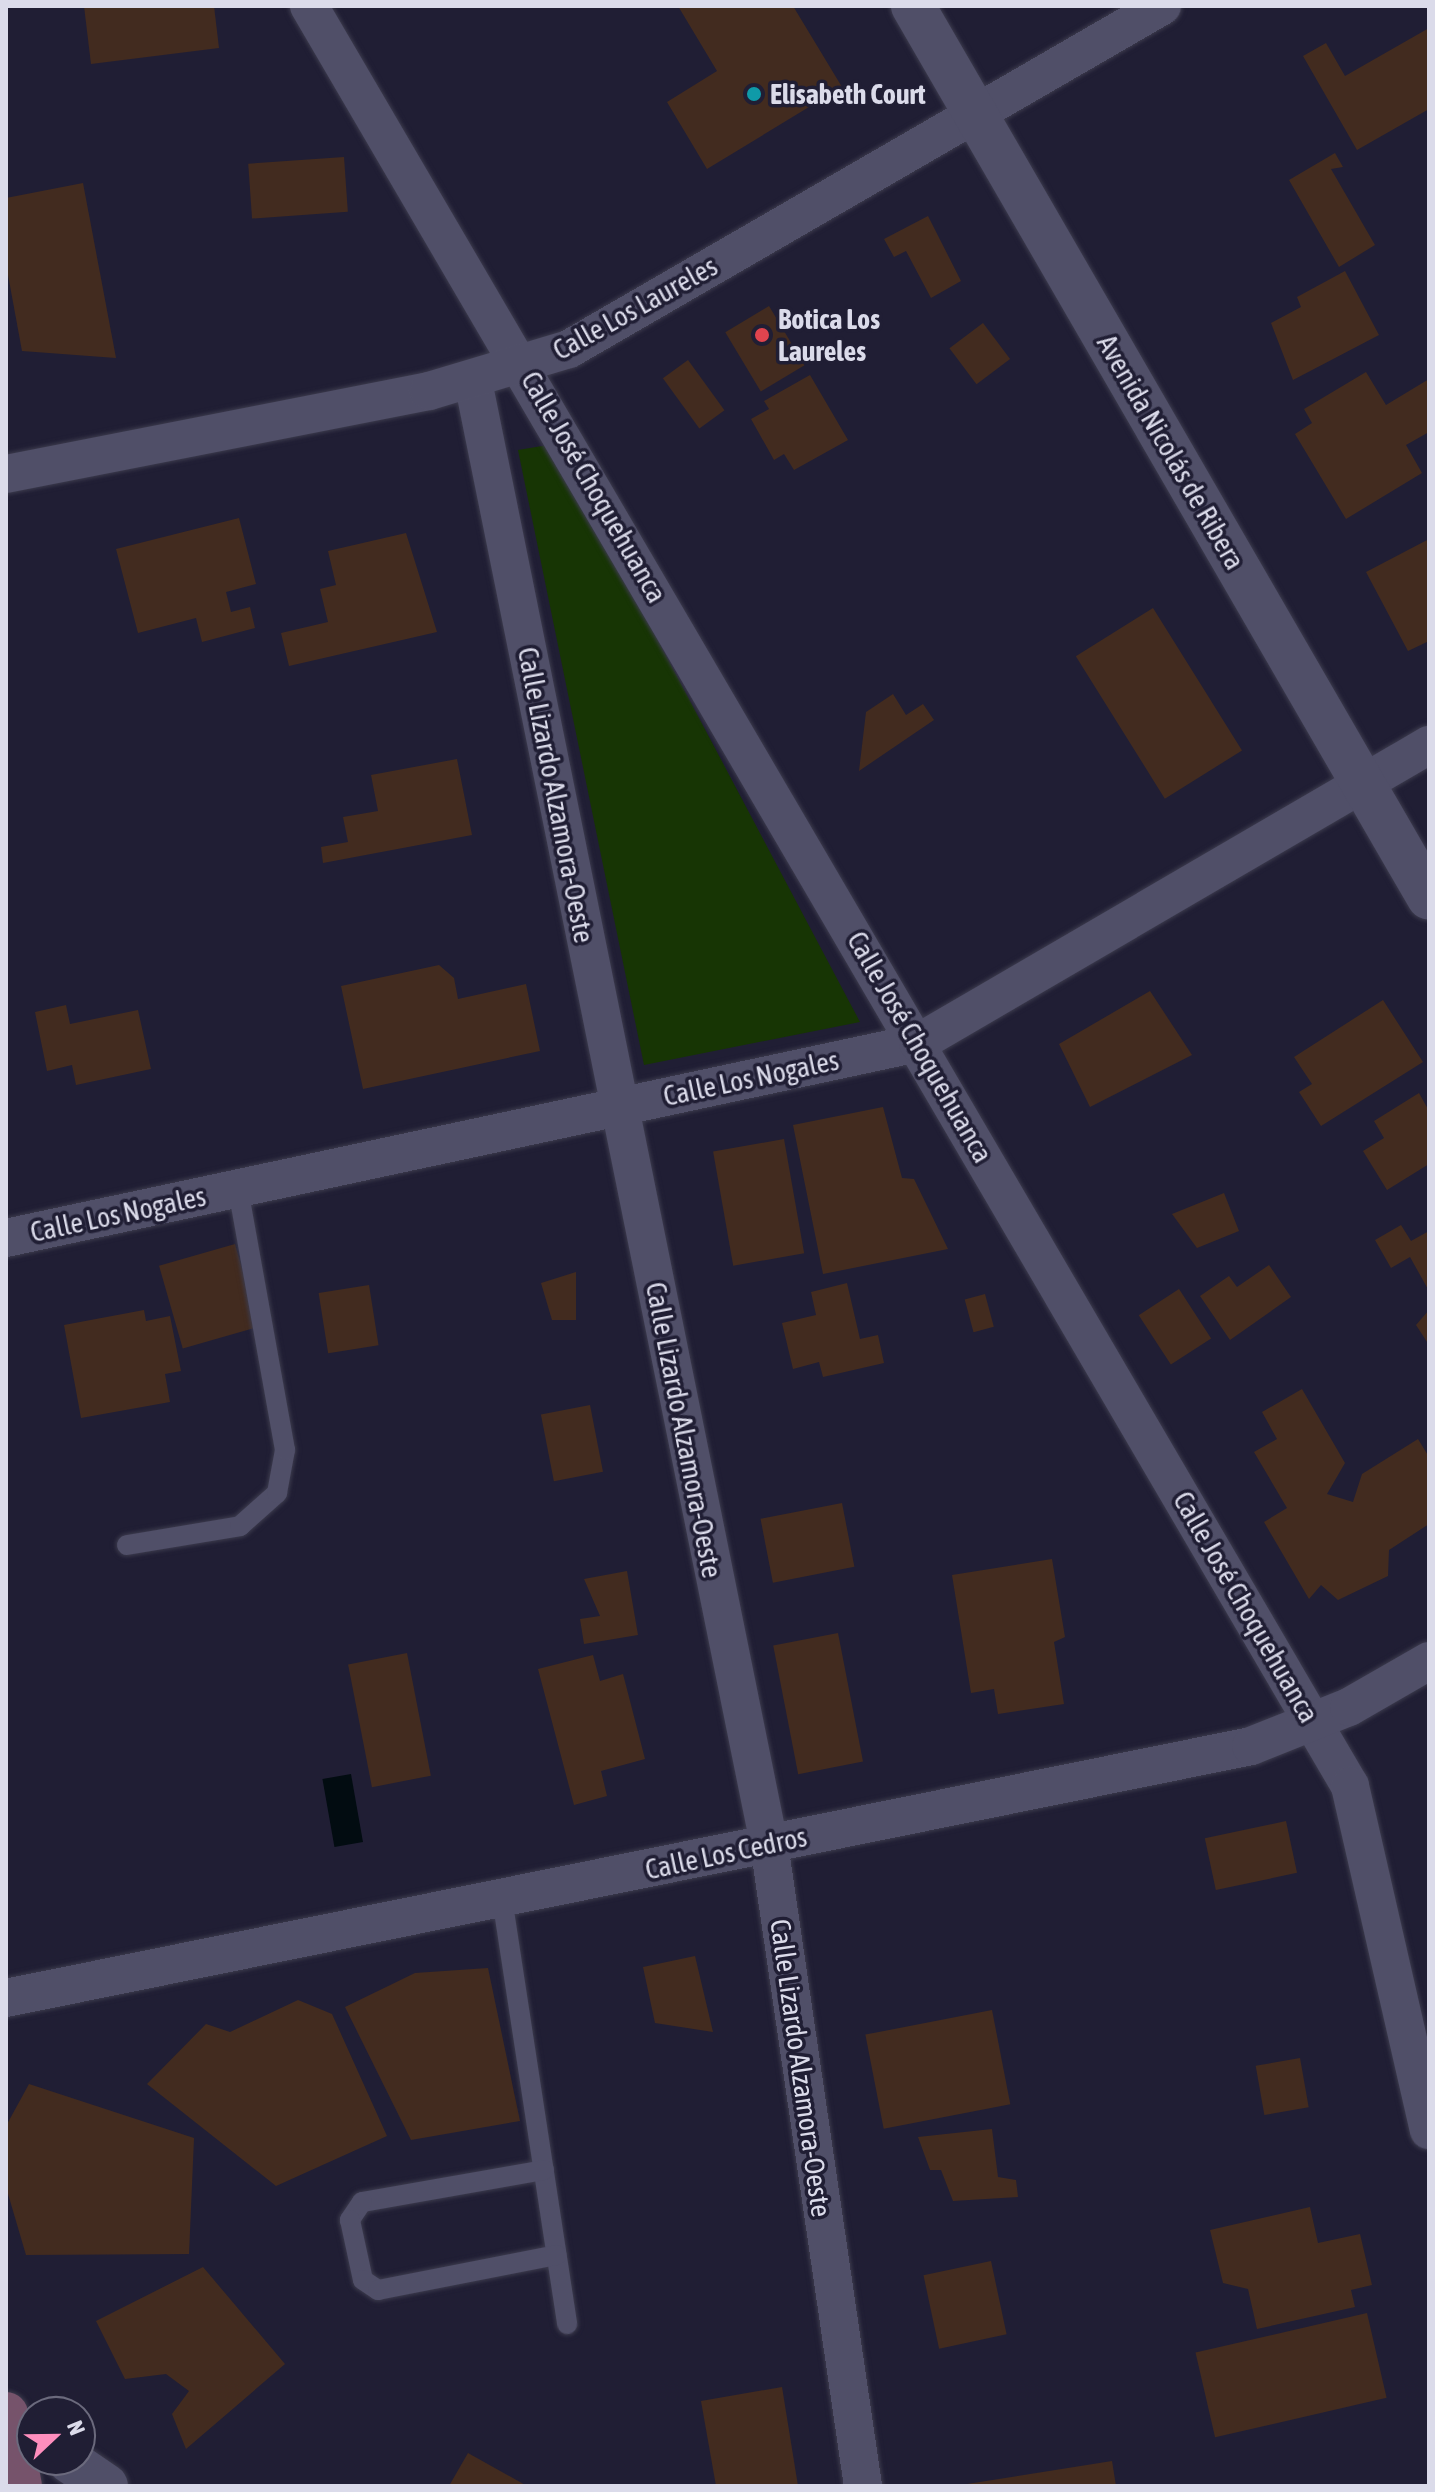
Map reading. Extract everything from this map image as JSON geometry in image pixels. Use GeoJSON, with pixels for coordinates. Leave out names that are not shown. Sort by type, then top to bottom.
{"type":"FeatureCollection","features":[{"type":"Feature","properties":{"kind":"main road"},"geometry":{"type":"LineString","coordinates":[[6,2415],[20,2486]]}},
{"type":"Feature","properties":{"kind":"street","name":"Calle José Choquehuanca"},"geometry":{"type":"LineString","coordinates":[[309,6],[524,365],[1350,1786],[1371,1856],[1429,2130]]}},
{"type":"Feature","properties":{"kind":"street","name":"Avenida Nicolás de Ribera"},"geometry":{"type":"LineString","coordinates":[[913,6],[1429,898]]}},
{"type":"Feature","properties":{"kind":"street","name":"Calle Los Laureles"},"geometry":{"type":"LineString","coordinates":[[6,474],[473,381],[569,349],[1162,6]]}},
{"type":"Feature","properties":{"kind":"street","name":"Calle Lizardo Alzamora-Oeste"},"geometry":{"type":"LineString","coordinates":[[473,381],[769,1844],[863,2486]]}},
{"type":"Feature","properties":{"kind":"street","name":"Calle Los Nogales"},"geometry":{"type":"LineString","coordinates":[[6,1238],[918,1043],[1429,745]]}},
{"type":"Feature","properties":{"kind":"street","name":"Calle Los Cedros"},"geometry":{"type":"LineString","coordinates":[[6,1998],[1251,1746],[1313,1721],[1429,1661]]}},
{"type":"Feature","properties":{"kind":"lane"},"geometry":{"type":"LineString","coordinates":[[127,1545],[240,1526],[277,1493],[285,1450],[238,1188]]}},
{"type":"Feature","properties":{"kind":"lane"},"geometry":{"type":"LineString","coordinates":[[502,1898],[567,2324]]}},
{"type":"Feature","properties":{"kind":"lane"},"geometry":{"type":"LineString","coordinates":[[544,2170],[362,2202],[350,2220],[363,2280],[378,2290],[557,2255]]}},
{"type":"Feature","properties":{"kind":"green space"},"geometry":{"type":"Polygon","coordinates":[[[554,444],[860,1022],[644,1065],[518,450],[554,444]]]}},
{"type":"Feature","properties":{"kind":"shaded area"},"geometry":{"type":"Polygon","coordinates":[[[351,1774],[363,1842],[334,1847],[322,1779],[351,1774]]]}},
{"type":"Feature","properties":{"kind":"building"},"geometry":{"type":"Polygon","coordinates":[[[84,6],[214,6],[219,48],[91,64],[84,6]]]}},
{"type":"Feature","properties":{"kind":"building","name":"Elisabeth Court"},"geometry":{"type":"Polygon","coordinates":[[[678,6],[793,6],[842,87],[707,169],[667,102],[717,71],[678,6]]]}},
{"type":"Feature","properties":{"kind":"building"},"geometry":{"type":"Polygon","coordinates":[[[1429,28],[1429,109],[1357,150],[1303,56],[1326,43],[1345,76],[1429,28]]]}},
{"type":"Feature","properties":{"kind":"building"},"geometry":{"type":"Polygon","coordinates":[[[1335,153],[1343,167],[1331,169],[1375,245],[1339,267],[1289,180],[1335,153]]]}},
{"type":"Feature","properties":{"kind":"building"},"geometry":{"type":"Polygon","coordinates":[[[344,157],[348,212],[252,219],[248,164],[344,157]]]}},
{"type":"Feature","properties":{"kind":"building"},"geometry":{"type":"Polygon","coordinates":[[[83,183],[116,358],[22,351],[6,264],[6,198],[83,183]]]}},
{"type":"Feature","properties":{"kind":"building"},"geometry":{"type":"Polygon","coordinates":[[[928,216],[961,281],[931,298],[906,251],[894,257],[884,239],[928,216]]]}},
{"type":"Feature","properties":{"kind":"building"},"geometry":{"type":"Polygon","coordinates":[[[1345,271],[1379,335],[1293,380],[1271,323],[1301,307],[1297,297],[1345,271]]]}},
{"type":"Feature","properties":{"kind":"building"},"geometry":{"type":"Polygon","coordinates":[[[769,306],[805,365],[761,391],[725,332],[769,306]]]}},
{"type":"Feature","properties":{"kind":"building"},"geometry":{"type":"Polygon","coordinates":[[[983,323],[1010,359],[977,384],[949,348],[983,323]]]}},
{"type":"Feature","properties":{"kind":"building"},"geometry":{"type":"Polygon","coordinates":[[[688,360],[724,410],[699,428],[663,378],[688,360]]]}},
{"type":"Feature","properties":{"kind":"building"},"geometry":{"type":"Polygon","coordinates":[[[1366,372],[1386,405],[1429,379],[1429,432],[1406,445],[1422,473],[1346,519],[1295,434],[1312,423],[1304,409],[1366,372]]]}},
{"type":"Feature","properties":{"kind":"building"},"geometry":{"type":"Polygon","coordinates":[[[810,375],[848,440],[794,470],[784,454],[774,460],[751,419],[769,409],[764,401],[810,375]]]}},
{"type":"Feature","properties":{"kind":"building"},"geometry":{"type":"Polygon","coordinates":[[[239,518],[256,584],[226,592],[231,612],[250,607],[255,628],[202,642],[196,618],[138,633],[116,549],[239,518]]]}},
{"type":"Feature","properties":{"kind":"building"},"geometry":{"type":"Polygon","coordinates":[[[406,533],[437,632],[289,666],[281,633],[328,622],[320,589],[336,585],[328,551],[406,533]]]}},
{"type":"Feature","properties":{"kind":"building"},"geometry":{"type":"Polygon","coordinates":[[[1429,539],[1429,641],[1408,651],[1366,572],[1429,539]]]}},
{"type":"Feature","properties":{"kind":"building"},"geometry":{"type":"Polygon","coordinates":[[[1153,608],[1242,750],[1165,799],[1076,656],[1153,608]]]}},
{"type":"Feature","properties":{"kind":"building"},"geometry":{"type":"Polygon","coordinates":[[[893,694],[906,715],[923,704],[934,720],[859,771],[866,712],[893,694]]]}},
{"type":"Feature","properties":{"kind":"building"},"geometry":{"type":"Polygon","coordinates":[[[457,759],[472,835],[323,863],[321,847],[348,842],[343,817],[378,811],[371,775],[457,759]]]}},
{"type":"Feature","properties":{"kind":"building"},"geometry":{"type":"Polygon","coordinates":[[[439,965],[454,978],[458,999],[526,984],[540,1051],[363,1089],[341,986],[439,965]]]}},
{"type":"Feature","properties":{"kind":"building"},"geometry":{"type":"Polygon","coordinates":[[[1150,991],[1192,1055],[1090,1107],[1059,1044],[1150,991]]]}},
{"type":"Feature","properties":{"kind":"building"},"geometry":{"type":"Polygon","coordinates":[[[1383,1000],[1423,1062],[1321,1126],[1299,1092],[1312,1084],[1294,1057],[1383,1000]]]}},
{"type":"Feature","properties":{"kind":"building"},"geometry":{"type":"Polygon","coordinates":[[[66,1005],[70,1024],[138,1010],[151,1069],[76,1085],[72,1065],[47,1071],[35,1012],[66,1005]]]}},
{"type":"Feature","properties":{"kind":"building"},"geometry":{"type":"Polygon","coordinates":[[[1419,1093],[1429,1111],[1429,1164],[1387,1190],[1363,1151],[1384,1138],[1374,1121],[1419,1093]]]}},
{"type":"Feature","properties":{"kind":"building"},"geometry":{"type":"Polygon","coordinates":[[[883,1107],[902,1178],[914,1179],[948,1249],[823,1274],[793,1125],[883,1107]]]}},
{"type":"Feature","properties":{"kind":"building"},"geometry":{"type":"Polygon","coordinates":[[[784,1139],[804,1253],[733,1266],[713,1152],[784,1139]]]}},
{"type":"Feature","properties":{"kind":"building"},"geometry":{"type":"Polygon","coordinates":[[[1224,1193],[1239,1231],[1197,1248],[1172,1214],[1224,1193]]]}},
{"type":"Feature","properties":{"kind":"building"},"geometry":{"type":"Polygon","coordinates":[[[1401,1225],[1411,1241],[1429,1231],[1429,1291],[1410,1257],[1391,1268],[1375,1240],[1401,1225]]]}},
{"type":"Feature","properties":{"kind":"building"},"geometry":{"type":"Polygon","coordinates":[[[235,1244],[259,1327],[183,1348],[159,1266],[235,1244]]]}},
{"type":"Feature","properties":{"kind":"building"},"geometry":{"type":"Polygon","coordinates":[[[1269,1265],[1291,1297],[1230,1340],[1200,1296],[1229,1276],[1237,1287],[1269,1265]]]}},
{"type":"Feature","properties":{"kind":"building"},"geometry":{"type":"Polygon","coordinates":[[[576,1272],[576,1320],[552,1320],[541,1283],[576,1272]]]}},
{"type":"Feature","properties":{"kind":"building"},"geometry":{"type":"Polygon","coordinates":[[[847,1283],[860,1339],[878,1335],[884,1363],[823,1377],[819,1362],[793,1369],[782,1323],[816,1315],[811,1292],[847,1283]]]}},
{"type":"Feature","properties":{"kind":"building"},"geometry":{"type":"Polygon","coordinates":[[[369,1285],[379,1345],[328,1353],[319,1293],[369,1285]]]}},
{"type":"Feature","properties":{"kind":"building"},"geometry":{"type":"Polygon","coordinates":[[[1179,1289],[1211,1338],[1171,1365],[1139,1315],[1179,1289]]]}},
{"type":"Feature","properties":{"kind":"building"},"geometry":{"type":"Polygon","coordinates":[[[985,1294],[994,1327],[974,1332],[965,1299],[985,1294]]]}},
{"type":"Feature","properties":{"kind":"building"},"geometry":{"type":"Polygon","coordinates":[[[144,1310],[146,1321],[170,1316],[181,1371],[165,1374],[170,1402],[81,1418],[64,1325],[144,1310]]]}},
{"type":"Feature","properties":{"kind":"building"},"geometry":{"type":"Polygon","coordinates":[[[1429,1310],[1429,1345],[1416,1325],[1429,1310]]]}},
{"type":"Feature","properties":{"kind":"building"},"geometry":{"type":"Polygon","coordinates":[[[1302,1389],[1345,1463],[1327,1494],[1353,1502],[1362,1474],[1418,1439],[1429,1457],[1429,1524],[1389,1550],[1388,1576],[1338,1600],[1321,1585],[1309,1599],[1264,1522],[1287,1508],[1254,1452],[1277,1439],[1262,1412],[1302,1389]]]}},
{"type":"Feature","properties":{"kind":"building"},"geometry":{"type":"Polygon","coordinates":[[[590,1405],[603,1472],[554,1481],[541,1415],[590,1405]]]}},
{"type":"Feature","properties":{"kind":"building"},"geometry":{"type":"Polygon","coordinates":[[[842,1503],[854,1567],[773,1583],[761,1519],[842,1503]]]}},
{"type":"Feature","properties":{"kind":"building"},"geometry":{"type":"Polygon","coordinates":[[[1052,1559],[1065,1637],[1054,1642],[1064,1704],[998,1714],[994,1689],[971,1693],[952,1575],[1052,1559]]]}},
{"type":"Feature","properties":{"kind":"building"},"geometry":{"type":"Polygon","coordinates":[[[627,1571],[638,1635],[584,1644],[580,1619],[600,1616],[584,1579],[627,1571]]]}},
{"type":"Feature","properties":{"kind":"building"},"geometry":{"type":"Polygon","coordinates":[[[838,1633],[863,1762],[798,1774],[773,1646],[838,1633]]]}},
{"type":"Feature","properties":{"kind":"building"},"geometry":{"type":"Polygon","coordinates":[[[407,1653],[431,1776],[372,1787],[348,1664],[407,1653]]]}},
{"type":"Feature","properties":{"kind":"building"},"geometry":{"type":"Polygon","coordinates":[[[593,1655],[600,1681],[623,1674],[645,1759],[601,1771],[607,1796],[574,1805],[538,1669],[593,1655]]]}},
{"type":"Feature","properties":{"kind":"building"},"geometry":{"type":"Polygon","coordinates":[[[1286,1821],[1297,1873],[1216,1890],[1205,1838],[1286,1821]]]}},
{"type":"Feature","properties":{"kind":"building"},"geometry":{"type":"Polygon","coordinates":[[[695,1956],[713,2032],[655,2023],[643,1967],[695,1956]]]}},
{"type":"Feature","properties":{"kind":"building"},"geometry":{"type":"Polygon","coordinates":[[[488,1968],[520,2121],[411,2140],[345,2007],[415,1973],[488,1968]]]}},
{"type":"Feature","properties":{"kind":"building"},"geometry":{"type":"Polygon","coordinates":[[[298,2000],[332,2014],[387,2136],[276,2186],[147,2084],[206,2024],[230,2032],[298,2000]]]}},
{"type":"Feature","properties":{"kind":"building"},"geometry":{"type":"Polygon","coordinates":[[[992,2010],[1010,2104],[884,2129],[865,2035],[992,2010]]]}},
{"type":"Feature","properties":{"kind":"building"},"geometry":{"type":"Polygon","coordinates":[[[1300,2058],[1309,2107],[1264,2115],[1256,2066],[1300,2058]]]}},
{"type":"Feature","properties":{"kind":"building"},"geometry":{"type":"Polygon","coordinates":[[[29,2084],[194,2138],[189,2254],[26,2255],[6,2187],[6,2126],[29,2084]]]}},
{"type":"Feature","properties":{"kind":"building"},"geometry":{"type":"Polygon","coordinates":[[[992,2129],[998,2177],[1016,2180],[1018,2197],[953,2201],[941,2170],[930,2170],[918,2137],[992,2129]]]}},
{"type":"Feature","properties":{"kind":"building"},"geometry":{"type":"Polygon","coordinates":[[[1310,2207],[1318,2243],[1360,2234],[1372,2285],[1351,2290],[1355,2307],[1257,2329],[1248,2289],[1223,2283],[1210,2230],[1310,2207]]]}},
{"type":"Feature","properties":{"kind":"building"},"geometry":{"type":"Polygon","coordinates":[[[991,2261],[1007,2334],[939,2349],[924,2275],[991,2261]]]}},
{"type":"Feature","properties":{"kind":"building"},"geometry":{"type":"Polygon","coordinates":[[[203,2267],[285,2364],[186,2449],[172,2414],[189,2391],[166,2374],[125,2379],[96,2321],[203,2267]]]}},
{"type":"Feature","properties":{"kind":"building"},"geometry":{"type":"Polygon","coordinates":[[[1367,2313],[1387,2398],[1215,2437],[1196,2353],[1367,2313]]]}},
{"type":"Feature","properties":{"kind":"building"},"geometry":{"type":"Polygon","coordinates":[[[782,2387],[798,2486],[716,2486],[701,2401],[782,2387]]]}},
{"type":"Feature","properties":{"kind":"building"},"geometry":{"type":"Polygon","coordinates":[[[468,2453],[527,2486],[449,2486],[468,2453]]]}},
{"type":"Feature","properties":{"kind":"building"},"geometry":{"type":"Polygon","coordinates":[[[1112,2461],[1116,2486],[967,2484],[1112,2461]]]}},
{"type":"Feature","properties":{"kind":"place","name":"Elisabeth Court"},"geometry":{"type":"Point","coordinates":[754,94]}},
{"type":"Feature","properties":{"kind":"place","name":"Botica Los Laureles"},"geometry":{"type":"Point","coordinates":[762,335]}}]}
